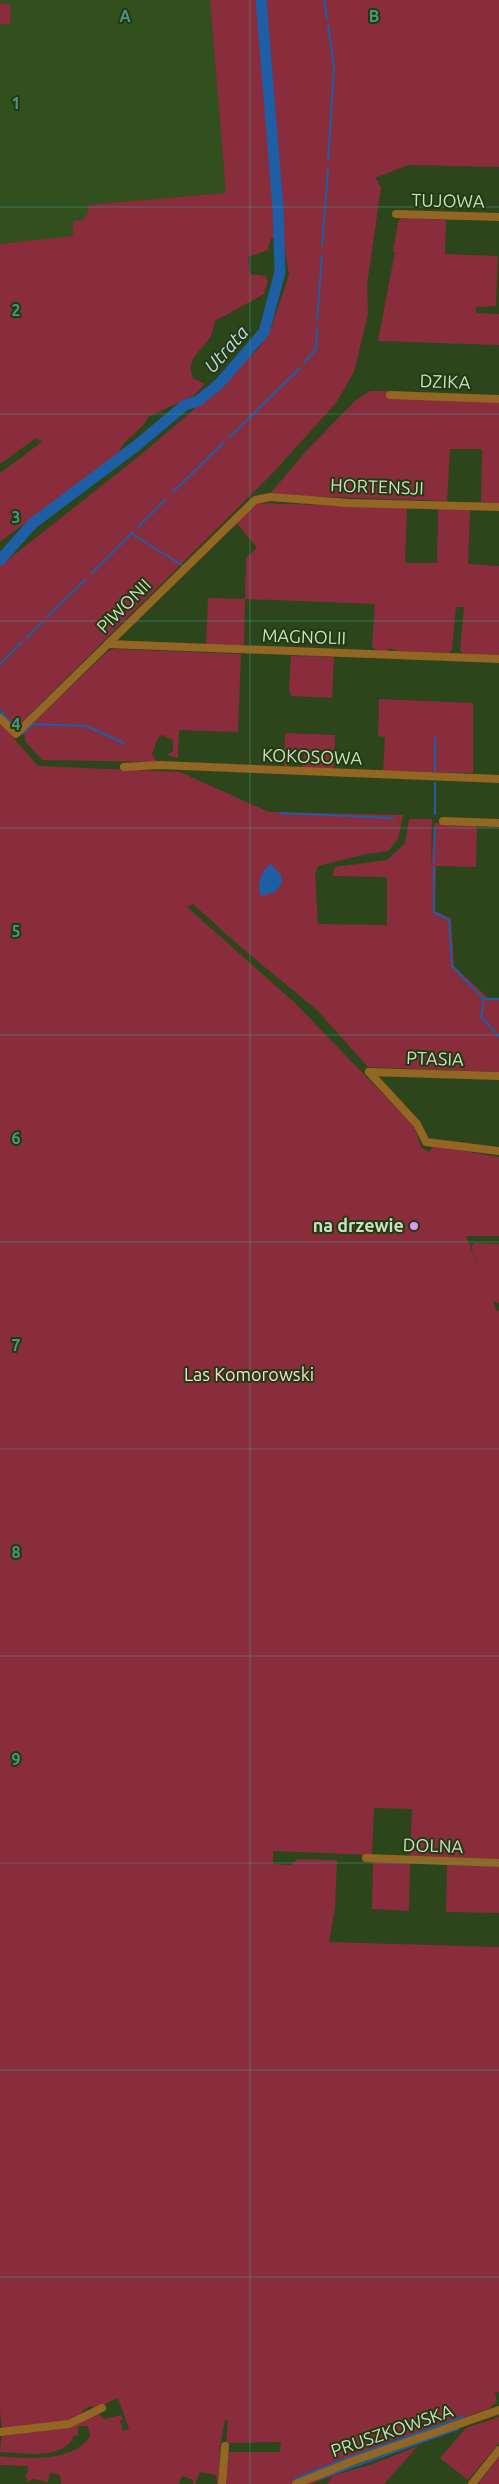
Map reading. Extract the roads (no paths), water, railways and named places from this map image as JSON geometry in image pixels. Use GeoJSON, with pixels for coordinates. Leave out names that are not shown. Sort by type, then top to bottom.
{"type":"FeatureCollection","features":[{"type":"Feature","properties":{"kind":"street","name":"TUJOWA"},"geometry":{"type":"LineString","coordinates":[[396,214],[499,217]]}},
{"type":"Feature","properties":{"kind":"street","name":"DZIKA"},"geometry":{"type":"LineString","coordinates":[[390,395],[499,399]]}},
{"type":"Feature","properties":{"kind":"street","name":"HORTENSJI"},"geometry":{"type":"LineString","coordinates":[[255,500],[270,497],[349,503],[499,506]]}},
{"type":"Feature","properties":{"kind":"street","name":"PIWONII"},"geometry":{"type":"LineString","coordinates":[[0,718],[16,734],[255,500]]}},
{"type":"Feature","properties":{"kind":"street","name":"MAGNOLII"},"geometry":{"type":"LineString","coordinates":[[108,644],[499,659]]}},
{"type":"Feature","properties":{"kind":"street","name":"KOKOSOWA"},"geometry":{"type":"LineString","coordinates":[[124,767],[160,765],[499,778]]}},
{"type":"Feature","properties":{"kind":"street"},"geometry":{"type":"LineString","coordinates":[[443,821],[499,823]]}},
{"type":"Feature","properties":{"kind":"street","name":"PTASIA"},"geometry":{"type":"LineString","coordinates":[[499,1076],[369,1072],[417,1124],[426,1142],[499,1151]]}},
{"type":"Feature","properties":{"kind":"street","name":"DOLNA"},"geometry":{"type":"LineString","coordinates":[[366,1858],[499,1863]]}},
{"type":"Feature","properties":{"kind":"street"},"geometry":{"type":"LineString","coordinates":[[0,2432],[69,2424],[102,2408]]}},
{"type":"Feature","properties":{"kind":"street","name":"PRUSZKOWSKA"},"geometry":{"type":"LineString","coordinates":[[296,2484],[345,2464],[499,2410]]}},
{"type":"Feature","properties":{"kind":"street"},"geometry":{"type":"LineString","coordinates":[[222,2484],[225,2446]]}},
{"type":"Feature","properties":{"kind":"street"},"geometry":{"type":"LineString","coordinates":[[472,2484],[499,2450]]}},
{"type":"Feature","properties":{"kind":"water"},"geometry":{"type":"Polygon","coordinates":[[[271,864],[281,875],[282,883],[275,892],[261,896],[259,888],[260,879],[267,866],[271,864]]]}},
{"type":"Feature","properties":{"kind":"waterway","name":"Utrata"},"geometry":{"type":"LineString","coordinates":[[0,560],[32,524],[136,446],[185,405],[198,401],[219,384],[264,332],[280,272],[278,209],[261,0]]}},
{"type":"Feature","properties":{"kind":"waterway"},"geometry":{"type":"LineString","coordinates":[[324,0],[327,19]]}},
{"type":"Feature","properties":{"kind":"waterway"},"geometry":{"type":"LineString","coordinates":[[328,25],[334,67],[328,160]]}},
{"type":"Feature","properties":{"kind":"waterway"},"geometry":{"type":"LineString","coordinates":[[322,246],[328,169]]}},
{"type":"Feature","properties":{"kind":"waterway"},"geometry":{"type":"LineString","coordinates":[[317,320],[322,255]]}},
{"type":"Feature","properties":{"kind":"waterway"},"geometry":{"type":"LineString","coordinates":[[304,363],[316,349],[317,328]]}},
{"type":"Feature","properties":{"kind":"waterway"},"geometry":{"type":"LineString","coordinates":[[229,438],[300,368]]}},
{"type":"Feature","properties":{"kind":"waterway"},"geometry":{"type":"LineString","coordinates":[[173,492],[224,442]]}},
{"type":"Feature","properties":{"kind":"waterway"},"geometry":{"type":"LineString","coordinates":[[138,527],[166,499]]}},
{"type":"Feature","properties":{"kind":"waterway"},"geometry":{"type":"LineString","coordinates":[[92,573],[133,532]]}},
{"type":"Feature","properties":{"kind":"waterway"},"geometry":{"type":"LineString","coordinates":[[132,534],[182,565]]}},
{"type":"Feature","properties":{"kind":"waterway"},"geometry":{"type":"LineString","coordinates":[[47,617],[86,579]]}},
{"type":"Feature","properties":{"kind":"waterway"},"geometry":{"type":"LineString","coordinates":[[26,638],[43,622]]}},
{"type":"Feature","properties":{"kind":"waterway"},"geometry":{"type":"LineString","coordinates":[[0,664],[22,642]]}},
{"type":"Feature","properties":{"kind":"waterway"},"geometry":{"type":"LineString","coordinates":[[0,711],[14,726]]}},
{"type":"Feature","properties":{"kind":"waterway"},"geometry":{"type":"LineString","coordinates":[[22,734],[33,724],[86,726],[124,743]]}},
{"type":"Feature","properties":{"kind":"waterway"},"geometry":{"type":"LineString","coordinates":[[435,738],[435,771]]}},
{"type":"Feature","properties":{"kind":"waterway"},"geometry":{"type":"LineString","coordinates":[[435,783],[435,814]]}},
{"type":"Feature","properties":{"kind":"waterway"},"geometry":{"type":"LineString","coordinates":[[280,813],[393,818]]}},
{"type":"Feature","properties":{"kind":"waterway"},"geometry":{"type":"LineString","coordinates":[[434,862],[435,828]]}},
{"type":"Feature","properties":{"kind":"waterway"},"geometry":{"type":"LineString","coordinates":[[434,867],[434,912],[449,920],[452,966],[484,999],[499,999]]}},
{"type":"Feature","properties":{"kind":"waterway"},"geometry":{"type":"LineString","coordinates":[[484,999],[481,1017],[499,1036]]}},
{"type":"Feature","properties":{"kind":"waterway"},"geometry":{"type":"LineString","coordinates":[[295,2479],[342,2460],[463,2417]]}},
{"type":"Feature","properties":{"kind":"waterway"},"geometry":{"type":"LineString","coordinates":[[319,2479],[458,2429]]}},
{"type":"Feature","properties":{"kind":"place","name":"na drzewie"},"geometry":{"type":"Point","coordinates":[414,1226]}},
{"type":"Feature","properties":{"kind":"park label","name":"Las Komorowski"},"geometry":{"type":"Point","coordinates":[249,1375]}}]}
